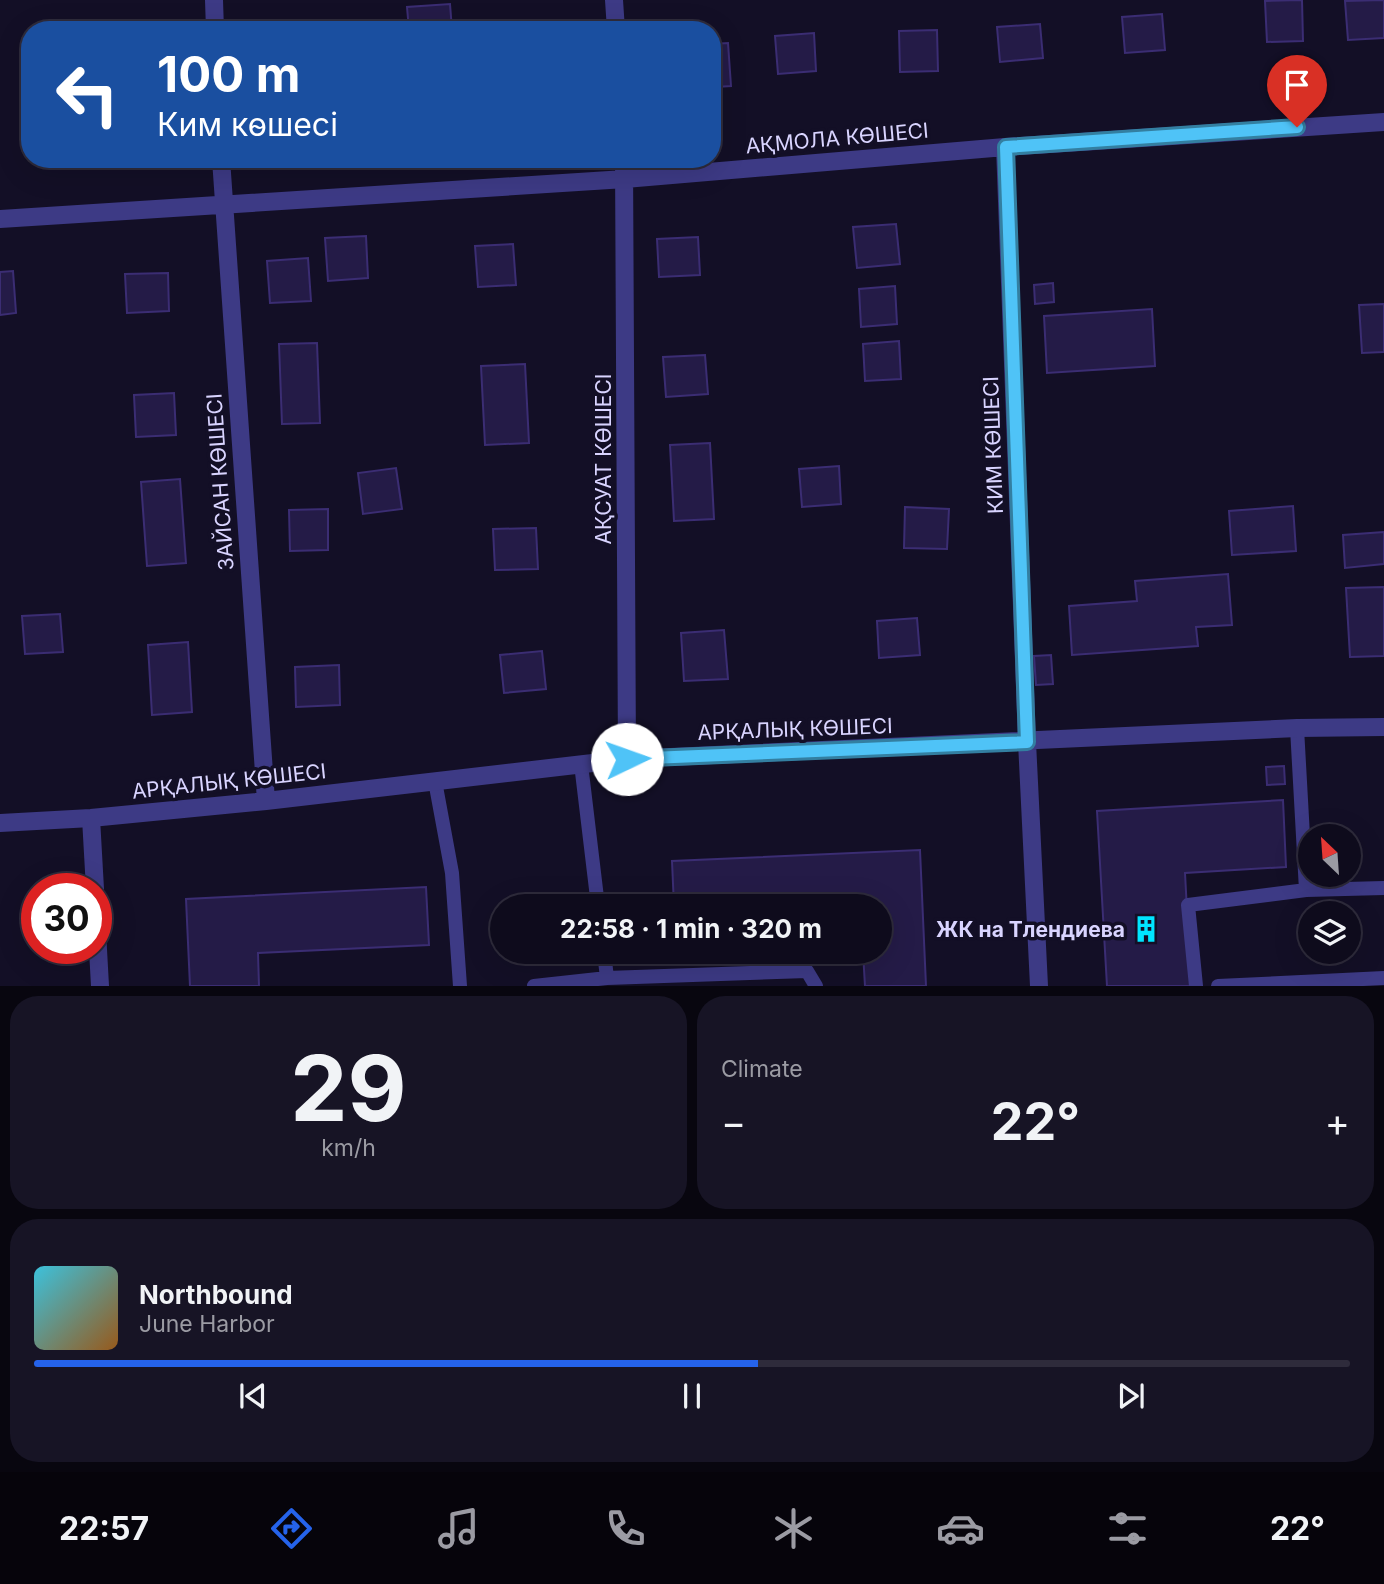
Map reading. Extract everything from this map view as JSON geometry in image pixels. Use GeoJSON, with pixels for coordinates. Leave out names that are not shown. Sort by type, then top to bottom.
{"type":"FeatureCollection","features":[{"type":"Feature","properties":{"kind":"street"},"geometry":{"type":"LineString","coordinates":[[214,0],[215,21]]}},
{"type":"Feature","properties":{"kind":"street"},"geometry":{"type":"LineString","coordinates":[[614,0],[615,21]]}},
{"type":"Feature","properties":{"kind":"street","name":"АҚМОЛА КӨШЕСІ"},"geometry":{"type":"LineString","coordinates":[[0,219],[625,179],[1006,147],[1384,122]]}},
{"type":"Feature","properties":{"kind":"street","name":"КИМ КӨШЕСІ"},"geometry":{"type":"LineString","coordinates":[[1006,147],[1027,742],[1039,985]]}},
{"type":"Feature","properties":{"kind":"street","name":"ЗАЙСАН КӨШЕСІ"},"geometry":{"type":"LineString","coordinates":[[222,168],[266,801]]}},
{"type":"Feature","properties":{"kind":"street","name":"АҚСУАТ КӨШЕСІ"},"geometry":{"type":"LineString","coordinates":[[624,168],[627,759]]}},
{"type":"Feature","properties":{"kind":"street","name":"АРҚАЛЫҚ КӨШЕСІ"},"geometry":{"type":"LineString","coordinates":[[0,823],[91,818],[266,801],[627,759],[1297,728],[1384,727]]}},
{"type":"Feature","properties":{"kind":"street"},"geometry":{"type":"LineString","coordinates":[[91,818],[94,873]]}},
{"type":"Feature","properties":{"kind":"street"},"geometry":{"type":"LineString","coordinates":[[99,964],[100,985]]}},
{"type":"Feature","properties":{"kind":"lane"},"geometry":{"type":"LineString","coordinates":[[1297,728],[1306,890]]}},
{"type":"Feature","properties":{"kind":"lane"},"geometry":{"type":"LineString","coordinates":[[582,764],[597,894]]}},
{"type":"Feature","properties":{"kind":"lane"},"geometry":{"type":"LineString","coordinates":[[435,781],[452,873],[460,985]]}},
{"type":"Feature","properties":{"kind":"lane"},"geometry":{"type":"LineString","coordinates":[[1196,985],[1188,905],[1306,890],[1384,888]]}},
{"type":"Feature","properties":{"kind":"lane"},"geometry":{"type":"LineString","coordinates":[[605,964],[607,978]]}},
{"type":"Feature","properties":{"kind":"lane"},"geometry":{"type":"LineString","coordinates":[[534,985],[607,978],[807,971],[816,985]]}},
{"type":"Feature","properties":{"kind":"lane"},"geometry":{"type":"LineString","coordinates":[[1217,985],[1364,982],[1384,978]]}},
{"type":"Feature","properties":{"kind":"building"},"geometry":{"type":"Polygon","coordinates":[[[1302,0],[1303,41],[1267,42],[1265,1],[1302,0]]]}},
{"type":"Feature","properties":{"kind":"building"},"geometry":{"type":"Polygon","coordinates":[[[1384,0],[1384,38],[1348,40],[1345,1],[1384,0]]]}},
{"type":"Feature","properties":{"kind":"building"},"geometry":{"type":"Polygon","coordinates":[[[450,4],[451,21],[408,21],[407,7],[450,4]]]}},
{"type":"Feature","properties":{"kind":"building"},"geometry":{"type":"Polygon","coordinates":[[[1162,14],[1165,50],[1125,53],[1122,17],[1162,14]]]}},
{"type":"Feature","properties":{"kind":"building"},"geometry":{"type":"Polygon","coordinates":[[[1040,24],[1043,58],[1000,62],[997,27],[1040,24]]]}},
{"type":"Feature","properties":{"kind":"building"},"geometry":{"type":"Polygon","coordinates":[[[937,30],[938,71],[900,72],[899,31],[937,30]]]}},
{"type":"Feature","properties":{"kind":"building"},"geometry":{"type":"Polygon","coordinates":[[[814,33],[816,71],[778,74],[775,36],[814,33]]]}},
{"type":"Feature","properties":{"kind":"building"},"geometry":{"type":"Polygon","coordinates":[[[721,43],[728,43],[731,86],[721,87],[721,43]]]}},
{"type":"Feature","properties":{"kind":"building"},"geometry":{"type":"Polygon","coordinates":[[[896,224],[900,264],[857,268],[853,227],[896,224]]]}},
{"type":"Feature","properties":{"kind":"building"},"geometry":{"type":"Polygon","coordinates":[[[366,236],[368,278],[328,281],[325,238],[366,236]]]}},
{"type":"Feature","properties":{"kind":"building"},"geometry":{"type":"Polygon","coordinates":[[[698,237],[700,275],[659,277],[657,239],[698,237]]]}},
{"type":"Feature","properties":{"kind":"building"},"geometry":{"type":"Polygon","coordinates":[[[513,244],[516,285],[478,287],[475,246],[513,244]]]}},
{"type":"Feature","properties":{"kind":"building"},"geometry":{"type":"Polygon","coordinates":[[[308,258],[311,301],[270,303],[267,261],[308,258]]]}},
{"type":"Feature","properties":{"kind":"building"},"geometry":{"type":"Polygon","coordinates":[[[13,271],[16,313],[0,315],[0,272],[13,271]]]}},
{"type":"Feature","properties":{"kind":"building"},"geometry":{"type":"Polygon","coordinates":[[[168,273],[169,311],[127,313],[125,274],[168,273]]]}},
{"type":"Feature","properties":{"kind":"building"},"geometry":{"type":"Polygon","coordinates":[[[1053,283],[1054,302],[1035,304],[1034,285],[1053,283]]]}},
{"type":"Feature","properties":{"kind":"building"},"geometry":{"type":"Polygon","coordinates":[[[895,286],[897,324],[861,327],[859,289],[895,286]]]}},
{"type":"Feature","properties":{"kind":"building"},"geometry":{"type":"Polygon","coordinates":[[[1384,304],[1384,352],[1362,353],[1359,305],[1384,304]]]}},
{"type":"Feature","properties":{"kind":"building"},"geometry":{"type":"Polygon","coordinates":[[[1152,309],[1155,366],[1047,373],[1044,316],[1152,309]]]}},
{"type":"Feature","properties":{"kind":"building"},"geometry":{"type":"Polygon","coordinates":[[[899,341],[901,379],[865,381],[863,344],[899,341]]]}},
{"type":"Feature","properties":{"kind":"building"},"geometry":{"type":"Polygon","coordinates":[[[317,343],[320,423],[282,424],[279,344],[317,343]]]}},
{"type":"Feature","properties":{"kind":"building"},"geometry":{"type":"Polygon","coordinates":[[[705,355],[708,394],[666,397],[663,357],[705,355]]]}},
{"type":"Feature","properties":{"kind":"building"},"geometry":{"type":"Polygon","coordinates":[[[525,364],[529,443],[485,445],[481,366],[525,364]]]}},
{"type":"Feature","properties":{"kind":"building"},"geometry":{"type":"Polygon","coordinates":[[[174,393],[176,435],[136,437],[134,395],[174,393]]]}},
{"type":"Feature","properties":{"kind":"building"},"geometry":{"type":"Polygon","coordinates":[[[710,443],[714,519],[674,521],[670,445],[710,443]]]}},
{"type":"Feature","properties":{"kind":"building"},"geometry":{"type":"Polygon","coordinates":[[[839,466],[841,504],[802,507],[799,469],[839,466]]]}},
{"type":"Feature","properties":{"kind":"building"},"geometry":{"type":"Polygon","coordinates":[[[396,468],[402,509],[363,514],[358,473],[396,468]]]}},
{"type":"Feature","properties":{"kind":"building"},"geometry":{"type":"Polygon","coordinates":[[[180,479],[186,563],[147,566],[141,482],[180,479]]]}},
{"type":"Feature","properties":{"kind":"building"},"geometry":{"type":"Polygon","coordinates":[[[1293,506],[1296,551],[1232,555],[1229,511],[1293,506]]]}},
{"type":"Feature","properties":{"kind":"building"},"geometry":{"type":"Polygon","coordinates":[[[905,507],[949,509],[947,549],[904,548],[905,507]]]}},
{"type":"Feature","properties":{"kind":"building"},"geometry":{"type":"Polygon","coordinates":[[[328,509],[328,550],[290,551],[289,510],[328,509]]]}},
{"type":"Feature","properties":{"kind":"building"},"geometry":{"type":"Polygon","coordinates":[[[536,528],[538,569],[495,570],[493,529],[536,528]]]}},
{"type":"Feature","properties":{"kind":"building"},"geometry":{"type":"Polygon","coordinates":[[[1384,532],[1384,564],[1345,568],[1343,535],[1384,532]]]}},
{"type":"Feature","properties":{"kind":"building"},"geometry":{"type":"Polygon","coordinates":[[[1228,574],[1232,625],[1196,627],[1198,646],[1072,655],[1069,606],[1137,601],[1135,581],[1228,574]]]}},
{"type":"Feature","properties":{"kind":"building"},"geometry":{"type":"Polygon","coordinates":[[[1384,587],[1384,656],[1350,657],[1346,588],[1384,587]]]}},
{"type":"Feature","properties":{"kind":"building"},"geometry":{"type":"Polygon","coordinates":[[[60,614],[63,652],[25,654],[22,616],[60,614]]]}},
{"type":"Feature","properties":{"kind":"building"},"geometry":{"type":"Polygon","coordinates":[[[917,618],[920,655],[879,658],[877,621],[917,618]]]}},
{"type":"Feature","properties":{"kind":"building"},"geometry":{"type":"Polygon","coordinates":[[[724,630],[728,679],[684,681],[681,633],[724,630]]]}},
{"type":"Feature","properties":{"kind":"building"},"geometry":{"type":"Polygon","coordinates":[[[188,642],[192,712],[152,715],[148,645],[188,642]]]}},
{"type":"Feature","properties":{"kind":"building"},"geometry":{"type":"Polygon","coordinates":[[[542,651],[546,689],[504,693],[500,655],[542,651]]]}},
{"type":"Feature","properties":{"kind":"building"},"geometry":{"type":"Polygon","coordinates":[[[1051,655],[1053,684],[1036,685],[1034,656],[1051,655]]]}},
{"type":"Feature","properties":{"kind":"building"},"geometry":{"type":"Polygon","coordinates":[[[339,665],[340,705],[296,707],[295,667],[339,665]]]}},
{"type":"Feature","properties":{"kind":"building"},"geometry":{"type":"Polygon","coordinates":[[[1284,766],[1285,784],[1267,785],[1266,767],[1284,766]]]}},
{"type":"Feature","properties":{"kind":"building","name":"ЖК на Тлендиева"},"geometry":{"type":"Polygon","coordinates":[[[1283,800],[1286,867],[1185,873],[1191,986],[1107,986],[1097,811],[1283,800]]]}},
{"type":"Feature","properties":{"kind":"building"},"geometry":{"type":"Polygon","coordinates":[[[920,850],[926,986],[865,986],[864,964],[892,964],[892,894],[673,894],[672,861],[920,850]]]}},
{"type":"Feature","properties":{"kind":"building"},"geometry":{"type":"Polygon","coordinates":[[[426,887],[429,945],[258,953],[259,986],[190,986],[186,899],[426,887]]]}},
{"type":"Feature","properties":{"kind":"place","name":"ЖК на Тлендиева"},"geometry":{"type":"Point","coordinates":[1146,929]}},
{"type":"Feature","properties":{"kind":"route"},"geometry":{"type":"LineString","coordinates":[[627,759],[1027,742],[1006,147],[1297,127]]}}]}
